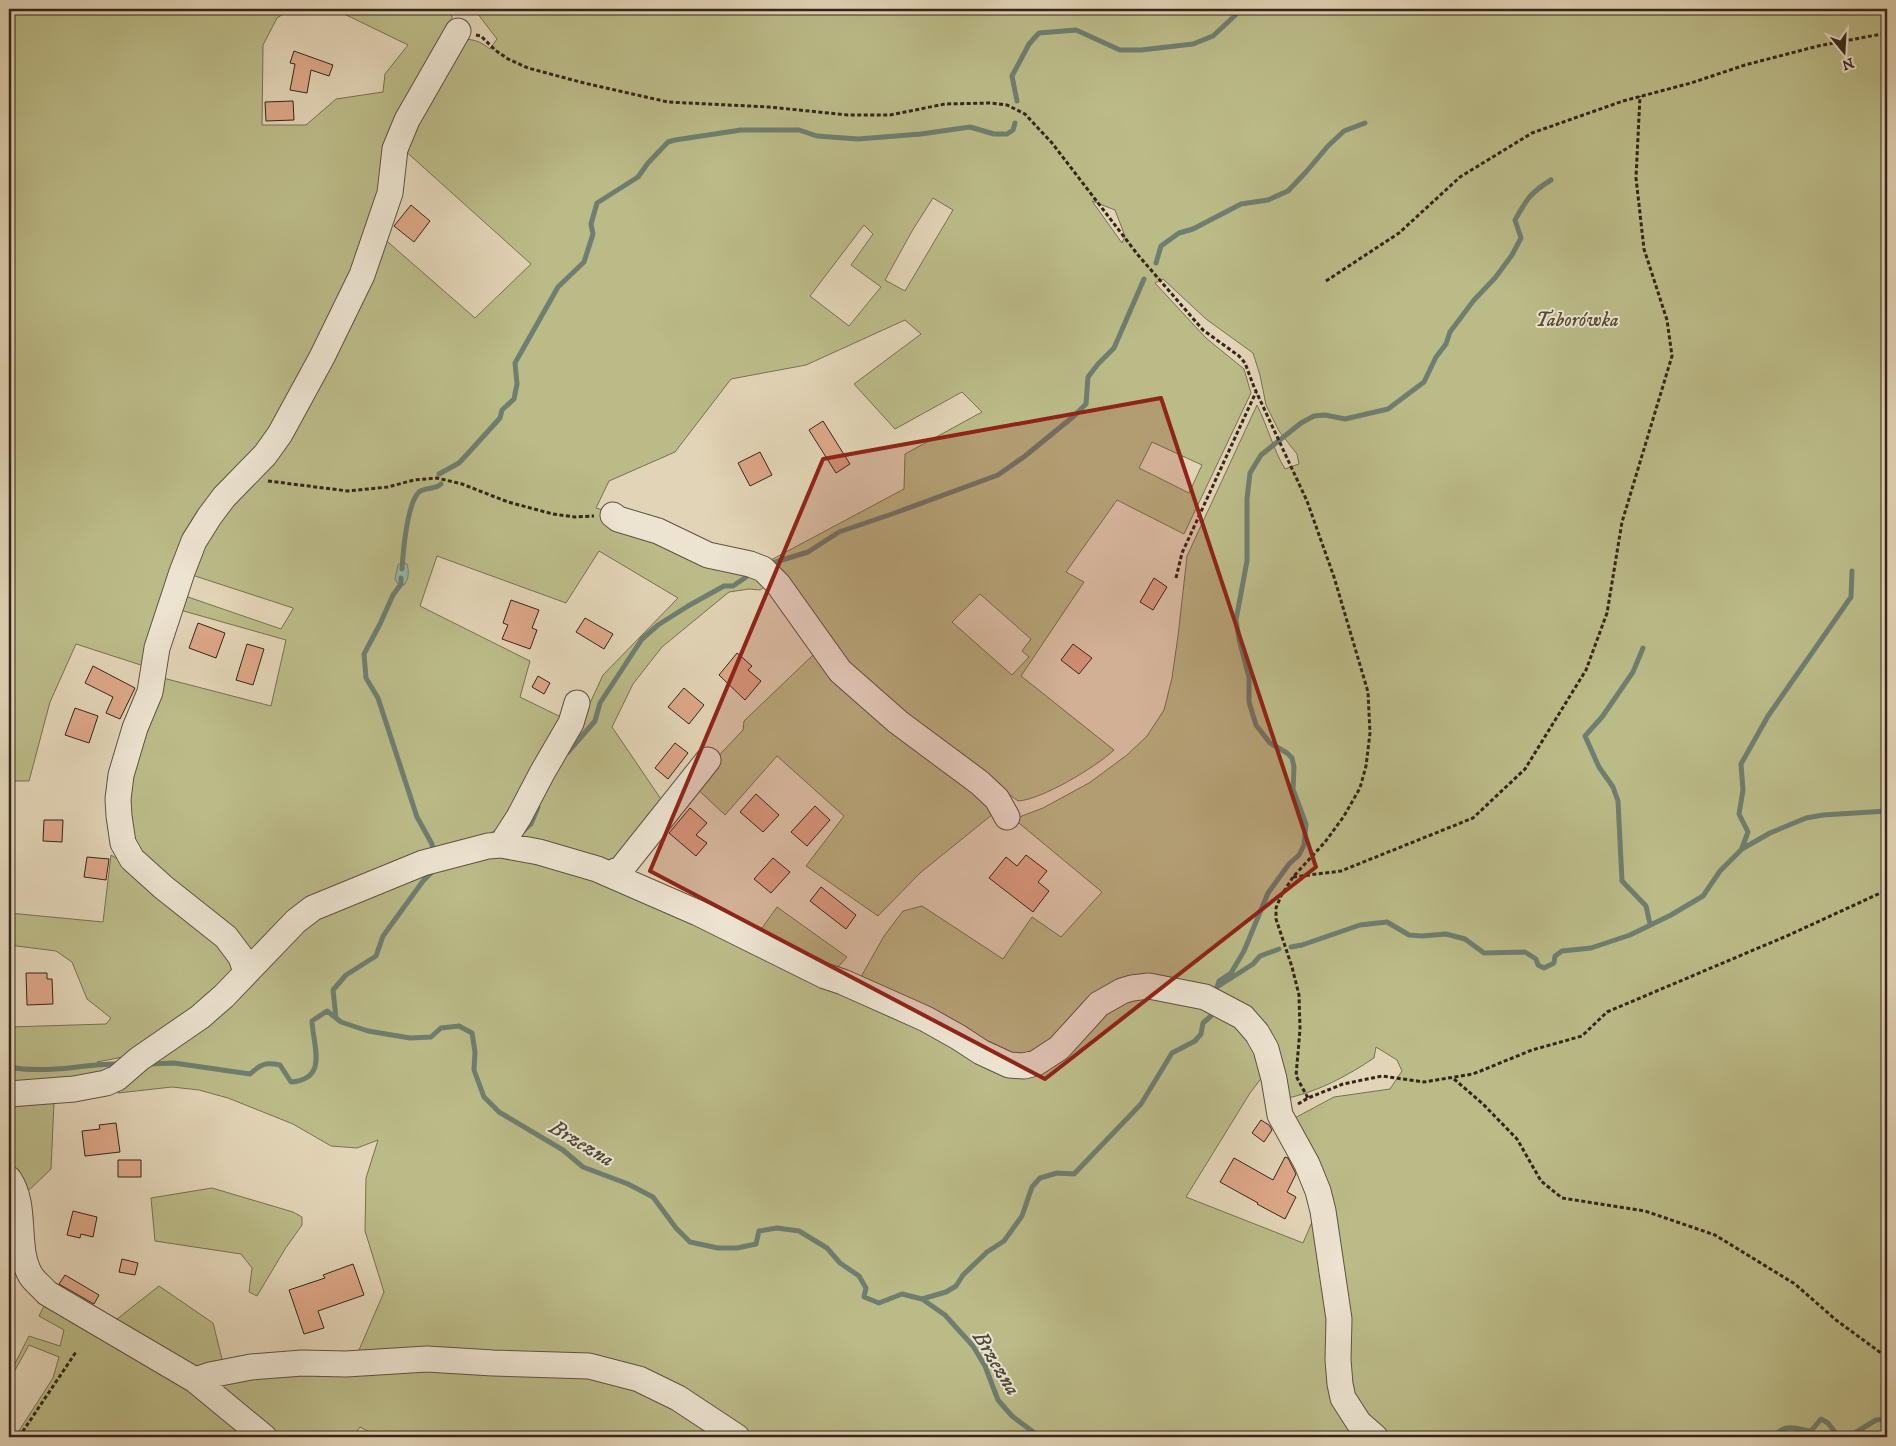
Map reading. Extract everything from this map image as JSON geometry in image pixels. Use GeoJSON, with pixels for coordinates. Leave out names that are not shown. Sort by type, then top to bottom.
{"type":"FeatureCollection","features":[{"type":"Feature","properties":{"kind":"street"},"geometry":{"type":"LineString","coordinates":[[246,972],[241,957],[226,937],[163,887],[132,859],[124,843],[118,800],[123,764],[150,692],[158,648],[194,541],[224,497],[244,478],[280,434],[343,315],[362,274],[390,193],[395,149],[407,120],[458,31]]}},
{"type":"Feature","properties":{"kind":"street"},"geometry":{"type":"LineString","coordinates":[[612,515],[618,519],[658,531],[708,555],[750,564],[762,569],[778,584],[840,671],[898,722],[980,783],[997,799],[1007,817]]}},
{"type":"Feature","properties":{"kind":"street"},"geometry":{"type":"LineString","coordinates":[[501,845],[519,817],[571,723],[577,703]]}},
{"type":"Feature","properties":{"kind":"street"},"geometry":{"type":"LineString","coordinates":[[609,874],[622,868],[708,760]]}},
{"type":"Feature","properties":{"kind":"street"},"geometry":{"type":"LineString","coordinates":[[9,1094],[74,1089],[106,1083],[117,1078],[139,1059],[200,1017],[224,996],[296,921],[312,908],[423,863],[474,849],[501,845],[539,852],[609,874],[698,913],[825,976],[843,982],[926,1019],[980,1052],[1009,1065],[1024,1066],[1036,1063],[1059,1048],[1099,1004],[1122,991],[1149,986],[1205,997],[1243,1016],[1257,1033],[1266,1049],[1274,1079],[1280,1115],[1307,1164],[1318,1191],[1323,1210],[1339,1319],[1338,1360],[1343,1398],[1359,1423],[1376,1437]]}},
{"type":"Feature","properties":{"kind":"street"},"geometry":{"type":"LineString","coordinates":[[9,1179],[16,1192],[27,1266],[32,1276],[47,1293],[195,1380],[264,1437]]}},
{"type":"Feature","properties":{"kind":"street"},"geometry":{"type":"LineString","coordinates":[[195,1380],[251,1367],[302,1363],[346,1364],[427,1359],[589,1366],[604,1368],[639,1379],[678,1398],[737,1437]]}},
{"type":"Feature","properties":{"kind":"path"},"geometry":{"type":"LineString","coordinates":[[458,31],[481,36],[495,50],[528,68],[584,84],[668,102],[769,107],[848,115],[890,114],[945,104],[990,103],[1007,106],[1025,114],[1052,143],[1138,255],[1203,330],[1245,363],[1256,392],[1307,501],[1334,577],[1368,692],[1370,733],[1366,766],[1360,788],[1344,816],[1325,842],[1293,877],[1276,908],[1276,919],[1299,995],[1300,1029],[1296,1076],[1308,1098]]}},
{"type":"Feature","properties":{"kind":"path"},"geometry":{"type":"LineString","coordinates":[[1326,281],[1399,233],[1460,177],[1532,132],[1623,100],[1691,83],[1745,65],[1818,46],[1887,32]]}},
{"type":"Feature","properties":{"kind":"path"},"geometry":{"type":"LineString","coordinates":[[1293,877],[1341,871],[1473,818],[1525,769],[1586,670],[1606,613],[1622,522],[1672,356],[1667,320],[1644,249],[1636,178],[1640,96]]}},
{"type":"Feature","properties":{"kind":"path"},"geometry":{"type":"LineString","coordinates":[[1176,578],[1182,553],[1256,392]]}},
{"type":"Feature","properties":{"kind":"path"},"geometry":{"type":"LineString","coordinates":[[244,478],[348,491],[388,487],[414,480],[437,478],[462,484],[508,502],[553,514],[575,516],[612,515]]}},
{"type":"Feature","properties":{"kind":"path"},"geometry":{"type":"LineString","coordinates":[[1280,1115],[1308,1098],[1344,1084],[1382,1076],[1424,1082],[1454,1078],[1473,1074],[1532,1050],[1582,1036],[1607,1012],[1789,935],[1887,890]]}},
{"type":"Feature","properties":{"kind":"path"},"geometry":{"type":"LineString","coordinates":[[1454,1078],[1517,1139],[1541,1181],[1562,1198],[1645,1211],[1715,1234],[1795,1284],[1836,1320],[1880,1353]]}},
{"type":"Feature","properties":{"kind":"path"},"geometry":{"type":"LineString","coordinates":[[19,1437],[76,1352]]}},
{"type":"Feature","properties":{"kind":"highlighted area"},"geometry":{"type":"Polygon","coordinates":[[[1161,398],[1316,867],[1045,1079],[650,871],[823,459],[1161,398]]]}},
{"type":"Feature","properties":{"kind":"green space"},"geometry":{"type":"Polygon","coordinates":[[[9,9],[291,9],[277,18],[263,45],[262,125],[306,125],[336,99],[383,92],[385,74],[408,45],[334,9],[450,9],[452,17],[452,30],[373,226],[272,435],[235,476],[150,668],[76,644],[50,702],[29,781],[9,781],[9,9]]]}},
{"type":"Feature","properties":{"kind":"green space","name":"Taborówka"},"geometry":{"type":"Polygon","coordinates":[[[474,9],[1887,9],[1887,1437],[748,1437],[704,1407],[665,1386],[625,1366],[599,1357],[578,1355],[538,1357],[429,1350],[356,1357],[384,1292],[365,1231],[366,1178],[378,1140],[357,1148],[331,1146],[293,1124],[228,1098],[199,1090],[172,1087],[118,1093],[153,1057],[217,1011],[291,934],[320,911],[475,853],[497,852],[518,854],[557,862],[594,876],[685,917],[692,915],[749,945],[763,955],[936,1034],[1005,1074],[1029,1074],[1046,1067],[1060,1057],[1109,1004],[1135,991],[1151,991],[1203,1004],[1245,1027],[1258,1045],[1264,1067],[1263,1076],[1250,1093],[1186,1197],[1303,1243],[1318,1208],[1334,1311],[1335,1381],[1343,1408],[1352,1421],[1363,1420],[1353,1401],[1345,1372],[1344,1291],[1325,1187],[1306,1146],[1291,1120],[1334,1097],[1390,1089],[1402,1071],[1397,1060],[1376,1047],[1374,1058],[1353,1071],[1307,1093],[1283,1099],[1273,1047],[1251,1017],[1223,995],[1144,976],[1122,981],[1095,999],[1040,1056],[1020,1060],[998,1055],[966,1033],[866,983],[862,975],[884,936],[903,911],[922,906],[1003,959],[1032,917],[1061,937],[1102,892],[1014,819],[1043,808],[1089,783],[1127,755],[1147,736],[1164,710],[1172,678],[1187,556],[1257,405],[1285,469],[1299,464],[1297,454],[1279,431],[1266,405],[1253,353],[1206,319],[1163,279],[1155,283],[1206,338],[1244,369],[1251,393],[1184,534],[1117,500],[1066,572],[1084,582],[1021,676],[1114,750],[1068,782],[1040,795],[1018,801],[855,677],[828,646],[783,578],[763,560],[769,561],[904,489],[905,454],[982,412],[962,392],[895,429],[854,384],[921,334],[905,320],[806,365],[731,379],[675,452],[609,481],[596,508],[609,512],[614,522],[720,565],[737,568],[767,585],[760,590],[749,589],[729,592],[662,647],[633,684],[612,727],[665,805],[618,867],[608,868],[562,850],[518,839],[518,828],[548,773],[579,727],[603,675],[678,598],[599,551],[566,603],[437,556],[420,606],[530,661],[520,697],[567,720],[511,816],[499,829],[468,843],[447,848],[418,861],[400,865],[317,898],[297,911],[256,952],[247,952],[218,922],[152,869],[139,854],[129,837],[123,817],[123,794],[133,753],[154,699],[162,663],[163,678],[271,706],[286,640],[173,608],[200,542],[225,502],[267,462],[300,411],[365,287],[381,236],[475,318],[531,264],[402,148],[433,85],[459,40],[468,39],[476,41],[490,49],[497,39],[474,9]],[[933,198],[885,280],[905,291],[953,210],[933,198]],[[1092,201],[1122,243],[1125,236],[1115,210],[1092,201]],[[864,225],[810,296],[849,326],[881,287],[851,265],[873,234],[864,225]],[[1152,442],[1139,468],[1189,493],[1202,465],[1152,442]],[[192,575],[185,596],[281,629],[293,608],[192,575]],[[980,594],[952,622],[1012,675],[1029,657],[1022,651],[1031,639],[980,594]]]}},
{"type":"Feature","properties":{"kind":"green space"},"geometry":{"type":"Polygon","coordinates":[[[813,655],[824,668],[993,806],[993,814],[920,873],[878,916],[806,866],[844,816],[777,756],[725,815],[692,784],[743,730],[744,721],[813,655]]]}},
{"type":"Feature","properties":{"kind":"green space"},"geometry":{"type":"Polygon","coordinates":[[[111,855],[124,863],[217,937],[233,968],[230,980],[128,1056],[97,1062],[107,1066],[108,1071],[21,1086],[9,1081],[9,1027],[106,1024],[111,1018],[87,999],[72,962],[56,951],[9,945],[9,913],[103,922],[111,855]]]}},
{"type":"Feature","properties":{"kind":"green space"},"geometry":{"type":"Polygon","coordinates":[[[777,907],[847,957],[839,966],[832,969],[757,935],[777,907]]]}},
{"type":"Feature","properties":{"kind":"green space"},"geometry":{"type":"Polygon","coordinates":[[[9,1099],[54,1102],[51,1169],[25,1194],[9,1170],[9,1099]]]}},
{"type":"Feature","properties":{"kind":"green space"},"geometry":{"type":"Polygon","coordinates":[[[212,1188],[293,1212],[302,1217],[302,1225],[285,1249],[257,1296],[249,1292],[252,1268],[241,1254],[155,1241],[151,1198],[212,1188]]]}},
{"type":"Feature","properties":{"kind":"green space"},"geometry":{"type":"Polygon","coordinates":[[[159,1286],[213,1323],[223,1363],[191,1369],[112,1323],[159,1286]]]}},
{"type":"Feature","properties":{"kind":"green space"},"geometry":{"type":"Polygon","coordinates":[[[48,1298],[134,1352],[254,1437],[15,1437],[53,1378],[59,1357],[29,1345],[9,1379],[9,1375],[29,1336],[60,1346],[64,1330],[39,1316],[48,1298]]]}},
{"type":"Feature","properties":{"kind":"green space"},"geometry":{"type":"Polygon","coordinates":[[[404,1367],[619,1379],[730,1437],[379,1437],[360,1427],[353,1437],[269,1437],[214,1379],[404,1367]]]}},
{"type":"Feature","properties":{"kind":"shaded area"},"geometry":{"type":"Polygon","coordinates":[[[402,562],[407,564],[408,569],[408,578],[404,585],[398,584],[395,579],[398,565],[402,562]]]}},
{"type":"Feature","properties":{"kind":"building"},"geometry":{"type":"Polygon","coordinates":[[[294,51],[333,65],[329,76],[311,70],[307,93],[290,90],[295,64],[290,63],[294,51]]]}},
{"type":"Feature","properties":{"kind":"building"},"geometry":{"type":"Polygon","coordinates":[[[293,101],[294,120],[266,121],[265,102],[293,101]]]}},
{"type":"Feature","properties":{"kind":"building"},"geometry":{"type":"Polygon","coordinates":[[[411,205],[430,221],[414,242],[394,226],[411,205]]]}},
{"type":"Feature","properties":{"kind":"building"},"geometry":{"type":"Polygon","coordinates":[[[823,421],[850,464],[836,473],[809,430],[823,421]]]}},
{"type":"Feature","properties":{"kind":"building"},"geometry":{"type":"Polygon","coordinates":[[[760,452],[772,475],[750,486],[738,463],[760,452]]]}},
{"type":"Feature","properties":{"kind":"building"},"geometry":{"type":"Polygon","coordinates":[[[1154,578],[1167,587],[1153,610],[1140,602],[1154,578]]]}},
{"type":"Feature","properties":{"kind":"building"},"geometry":{"type":"Polygon","coordinates":[[[511,600],[539,610],[532,628],[537,630],[530,649],[502,639],[508,625],[503,623],[511,600]]]}},
{"type":"Feature","properties":{"kind":"building"},"geometry":{"type":"Polygon","coordinates":[[[585,618],[613,634],[604,649],[576,632],[585,618]]]}},
{"type":"Feature","properties":{"kind":"building"},"geometry":{"type":"Polygon","coordinates":[[[198,623],[225,633],[216,658],[189,648],[198,623]]]}},
{"type":"Feature","properties":{"kind":"building"},"geometry":{"type":"Polygon","coordinates":[[[247,644],[264,649],[253,685],[236,680],[247,644]]]}},
{"type":"Feature","properties":{"kind":"building"},"geometry":{"type":"Polygon","coordinates":[[[1073,644],[1092,658],[1079,674],[1061,660],[1073,644]]]}},
{"type":"Feature","properties":{"kind":"building"},"geometry":{"type":"Polygon","coordinates":[[[737,653],[752,666],[748,670],[761,681],[745,700],[719,675],[737,653]]]}},
{"type":"Feature","properties":{"kind":"building"},"geometry":{"type":"Polygon","coordinates":[[[93,666],[135,688],[120,719],[106,713],[113,697],[85,683],[93,666]]]}},
{"type":"Feature","properties":{"kind":"building"},"geometry":{"type":"Polygon","coordinates":[[[538,676],[550,683],[544,694],[532,687],[538,676]]]}},
{"type":"Feature","properties":{"kind":"building"},"geometry":{"type":"Polygon","coordinates":[[[684,688],[704,705],[689,724],[668,707],[684,688]]]}},
{"type":"Feature","properties":{"kind":"building"},"geometry":{"type":"Polygon","coordinates":[[[75,708],[98,716],[89,743],[65,735],[75,708]]]}},
{"type":"Feature","properties":{"kind":"building"},"geometry":{"type":"Polygon","coordinates":[[[675,743],[688,753],[668,779],[655,768],[675,743]]]}},
{"type":"Feature","properties":{"kind":"building"},"geometry":{"type":"Polygon","coordinates":[[[756,794],[779,815],[763,832],[740,812],[756,794]]]}},
{"type":"Feature","properties":{"kind":"building"},"geometry":{"type":"Polygon","coordinates":[[[815,806],[830,820],[807,846],[791,832],[815,806]]]}},
{"type":"Feature","properties":{"kind":"building"},"geometry":{"type":"Polygon","coordinates":[[[690,808],[707,823],[696,835],[707,843],[696,856],[669,833],[690,808]]]}},
{"type":"Feature","properties":{"kind":"building"},"geometry":{"type":"Polygon","coordinates":[[[44,820],[63,820],[62,842],[43,841],[44,820]]]}},
{"type":"Feature","properties":{"kind":"building"},"geometry":{"type":"Polygon","coordinates":[[[1026,855],[1047,871],[1038,882],[1049,891],[1033,912],[989,878],[1006,857],[1017,866],[1026,855]]]}},
{"type":"Feature","properties":{"kind":"building"},"geometry":{"type":"Polygon","coordinates":[[[87,857],[109,859],[106,880],[84,877],[87,857]]]}},
{"type":"Feature","properties":{"kind":"building"},"geometry":{"type":"Polygon","coordinates":[[[773,858],[790,872],[771,893],[754,879],[773,858]]]}},
{"type":"Feature","properties":{"kind":"building"},"geometry":{"type":"Polygon","coordinates":[[[821,887],[856,915],[846,929],[810,901],[821,887]]]}},
{"type":"Feature","properties":{"kind":"building"},"geometry":{"type":"Polygon","coordinates":[[[26,973],[47,973],[47,979],[52,979],[53,1004],[27,1005],[26,973]]]}},
{"type":"Feature","properties":{"kind":"building"},"geometry":{"type":"Polygon","coordinates":[[[1261,1120],[1269,1125],[1272,1130],[1264,1142],[1252,1133],[1261,1120]]]}},
{"type":"Feature","properties":{"kind":"building"},"geometry":{"type":"Polygon","coordinates":[[[116,1123],[120,1152],[85,1156],[82,1131],[100,1129],[99,1125],[116,1123]]]}},
{"type":"Feature","properties":{"kind":"building"},"geometry":{"type":"Polygon","coordinates":[[[1285,1157],[1288,1158],[1296,1174],[1287,1192],[1296,1197],[1285,1219],[1220,1182],[1234,1158],[1273,1180],[1285,1157]]]}},
{"type":"Feature","properties":{"kind":"building"},"geometry":{"type":"Polygon","coordinates":[[[118,1160],[141,1160],[141,1177],[118,1177],[118,1160]]]}},
{"type":"Feature","properties":{"kind":"building"},"geometry":{"type":"Polygon","coordinates":[[[73,1211],[97,1217],[93,1237],[81,1234],[80,1238],[67,1235],[73,1211]]]}},
{"type":"Feature","properties":{"kind":"building"},"geometry":{"type":"Polygon","coordinates":[[[122,1259],[138,1263],[135,1275],[119,1272],[122,1259]]]}},
{"type":"Feature","properties":{"kind":"building"},"geometry":{"type":"Polygon","coordinates":[[[353,1264],[364,1295],[318,1311],[324,1328],[304,1334],[289,1290],[325,1278],[323,1275],[353,1264]]]}},
{"type":"Feature","properties":{"kind":"building"},"geometry":{"type":"Polygon","coordinates":[[[65,1275],[99,1295],[94,1304],[59,1284],[65,1275]]]}},
{"type":"Feature","properties":{"kind":"waterway"},"geometry":{"type":"LineString","coordinates":[[1017,101],[1012,76],[1029,44],[1039,33],[1076,30],[1120,50],[1141,50],[1193,44],[1213,36],[1242,9]]}},
{"type":"Feature","properties":{"kind":"waterway"},"geometry":{"type":"LineString","coordinates":[[439,474],[459,463],[500,418],[502,410],[514,399],[517,384],[515,363],[558,287],[584,262],[593,234],[591,224],[597,203],[638,177],[648,163],[668,142],[741,130],[799,130],[817,136],[858,139],[921,134],[970,127],[994,134],[1007,134],[1013,130],[1015,123]]}},
{"type":"Feature","properties":{"kind":"waterway"},"geometry":{"type":"LineString","coordinates":[[1156,263],[1161,246],[1179,233],[1193,229],[1241,204],[1268,200],[1288,191],[1344,131],[1365,123]]}},
{"type":"Feature","properties":{"kind":"waterway"},"geometry":{"type":"LineString","coordinates":[[1215,993],[1219,981],[1231,973],[1244,951],[1268,893],[1289,864],[1299,855],[1304,845],[1306,824],[1293,789],[1294,767],[1292,758],[1270,743],[1256,725],[1249,702],[1249,677],[1236,620],[1247,561],[1247,499],[1250,473],[1261,455],[1301,423],[1314,416],[1325,415],[1345,419],[1388,409],[1424,382],[1436,357],[1446,344],[1450,332],[1512,255],[1521,238],[1515,220],[1523,207],[1538,189],[1551,180]]}},
{"type":"Feature","properties":{"kind":"waterway"},"geometry":{"type":"LineString","coordinates":[[769,564],[808,552],[839,532],[998,475],[1025,456],[1086,404],[1088,377],[1114,348],[1144,279]]}},
{"type":"Feature","properties":{"kind":"waterway"},"geometry":{"type":"LineString","coordinates":[[402,569],[406,529],[411,506],[421,490],[441,484]]}},
{"type":"Feature","properties":{"kind":"waterway"},"geometry":{"type":"LineString","coordinates":[[1742,848],[1748,832],[1739,814],[1743,790],[1741,764],[1768,716],[1851,597],[1852,571]]}},
{"type":"Feature","properties":{"kind":"waterway"},"geometry":{"type":"LineString","coordinates":[[568,752],[595,721],[600,703],[642,639],[658,625],[688,606],[724,586],[733,586],[752,573]]}},
{"type":"Feature","properties":{"kind":"waterway"},"geometry":{"type":"LineString","coordinates":[[401,578],[401,584],[393,595],[364,654],[366,678],[378,698],[417,817],[432,844],[433,851]]}},
{"type":"Feature","properties":{"kind":"waterway"},"geometry":{"type":"LineString","coordinates":[[1643,648],[1633,672],[1602,717],[1585,736],[1599,767],[1613,787],[1618,801],[1622,881],[1646,906],[1650,924]]}},
{"type":"Feature","properties":{"kind":"waterway"},"geometry":{"type":"LineString","coordinates":[[521,833],[531,824],[538,807]]}},
{"type":"Feature","properties":{"kind":"waterway"},"geometry":{"type":"LineString","coordinates":[[1291,947],[1360,925],[1387,922],[1409,935],[1446,934],[1465,939],[1484,953],[1525,952],[1536,959],[1538,965],[1544,968],[1554,963],[1555,956],[1562,951],[1591,948],[1630,935],[1671,915],[1703,896],[1720,871],[1742,849],[1770,833],[1806,818],[1823,815],[1887,811]]}},
{"type":"Feature","properties":{"kind":"waterway"},"geometry":{"type":"LineString","coordinates":[[336,1018],[333,990],[346,975],[376,956],[383,936],[423,881],[435,869]]}},
{"type":"Feature","properties":{"kind":"waterway"},"geometry":{"type":"LineString","coordinates":[[1217,987],[1253,964],[1260,956],[1279,949]]}},
{"type":"Feature","properties":{"kind":"waterway"},"geometry":{"type":"LineString","coordinates":[[922,1299],[946,1292],[956,1286],[963,1275],[987,1252],[1004,1241],[1022,1216],[1032,1187],[1040,1178],[1057,1173],[1074,1174],[1141,1104],[1172,1053],[1195,1041],[1201,1034],[1203,1023],[1211,1016],[1212,1010]]}},
{"type":"Feature","properties":{"kind":"waterway","name":"Brzezna"},"geometry":{"type":"LineString","coordinates":[[149,1064],[174,1063],[250,1074],[264,1065],[275,1064],[280,1065],[291,1082],[303,1080],[315,1068],[316,1050],[312,1021],[327,1011],[341,1022],[368,1031],[410,1038],[431,1037],[441,1028],[459,1026],[472,1033],[475,1052],[474,1070],[484,1097],[499,1112],[563,1150],[583,1167],[628,1184],[653,1197],[676,1228],[690,1242],[718,1248],[737,1248],[756,1244],[759,1231],[777,1228],[799,1231],[827,1248],[840,1263],[859,1276],[866,1288],[864,1297],[879,1303],[902,1294],[922,1299],[945,1315],[973,1346],[985,1366],[998,1400],[1012,1416],[1040,1437]]}},
{"type":"Feature","properties":{"kind":"waterway","name":"Brzezna"},"geometry":{"type":"LineString","coordinates":[[9,1067],[44,1070],[118,1064]]}},
{"type":"Feature","properties":{"kind":"waterway"},"geometry":{"type":"LineString","coordinates":[[1773,1437],[1786,1428],[1811,1431],[1821,1419],[1828,1423],[1838,1436],[1850,1436],[1876,1420],[1887,1419]]}}]}
